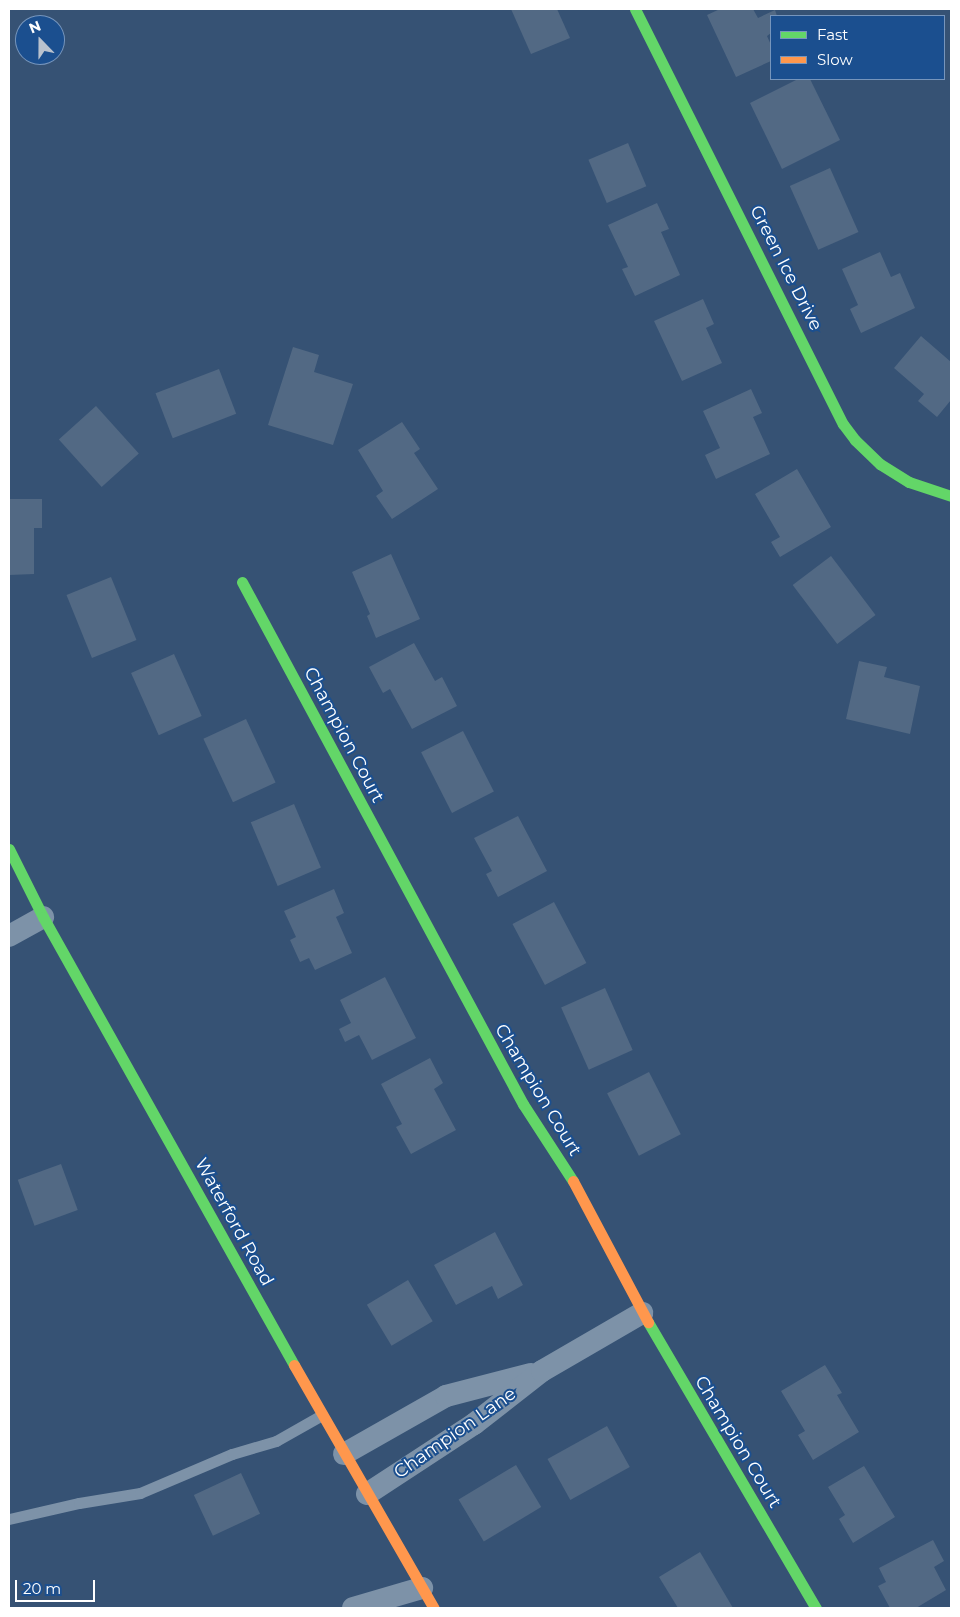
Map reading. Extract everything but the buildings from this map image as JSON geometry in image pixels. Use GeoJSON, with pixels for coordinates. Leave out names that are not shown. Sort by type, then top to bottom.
{"type":"FeatureCollection","features":[{"type":"Feature","properties":{"kind":"street","name":"Green Ice Drive"},"geometry":{"type":"LineString","coordinates":[[635,9],[766,266],[843,424],[855,440],[880,464],[910,482],[951,496]]}},
{"type":"Feature","properties":{"kind":"street","name":"Champion Court"},"geometry":{"type":"LineString","coordinates":[[242,582],[523,1104],[574,1184],[642,1313],[816,1608]]}},
{"type":"Feature","properties":{"kind":"street","name":"Waterford Road"},"geometry":{"type":"LineString","coordinates":[[9,849],[43,917],[344,1454],[434,1608]]}},
{"type":"Feature","properties":{"kind":"street"},"geometry":{"type":"LineString","coordinates":[[9,936],[43,917]]}},
{"type":"Feature","properties":{"kind":"street","name":"Champion Lane"},"geometry":{"type":"LineString","coordinates":[[367,1494],[474,1424],[542,1371],[642,1313]]}},
{"type":"Feature","properties":{"kind":"street","name":"Champion Lane"},"geometry":{"type":"LineString","coordinates":[[344,1454],[446,1396],[542,1371]]}},
{"type":"Feature","properties":{"kind":"street"},"geometry":{"type":"LineString","coordinates":[[353,1608],[422,1588]]}},
{"type":"Feature","properties":{"kind":"lane"},"geometry":{"type":"LineString","coordinates":[[9,1520],[79,1503],[140,1493],[232,1454],[276,1441],[322,1415]]}},
{"type":"Feature","properties":{"kind":"traffic: fast"},"geometry":{"type":"LineString","coordinates":[[635,9],[843,424],[855,440],[880,464],[909,482],[951,496]]}},
{"type":"Feature","properties":{"kind":"traffic: fast"},"geometry":{"type":"LineString","coordinates":[[242,582],[523,1104],[573,1181]]}},
{"type":"Feature","properties":{"kind":"traffic: fast"},"geometry":{"type":"LineString","coordinates":[[9,849],[43,917],[294,1365]]}},
{"type":"Feature","properties":{"kind":"traffic: fast"},"geometry":{"type":"LineString","coordinates":[[648,1322],[816,1608]]}},
{"type":"Feature","properties":{"kind":"traffic: slow"},"geometry":{"type":"LineString","coordinates":[[573,1181],[648,1322]]}},
{"type":"Feature","properties":{"kind":"traffic: slow"},"geometry":{"type":"LineString","coordinates":[[294,1365],[434,1608]]}}]}
